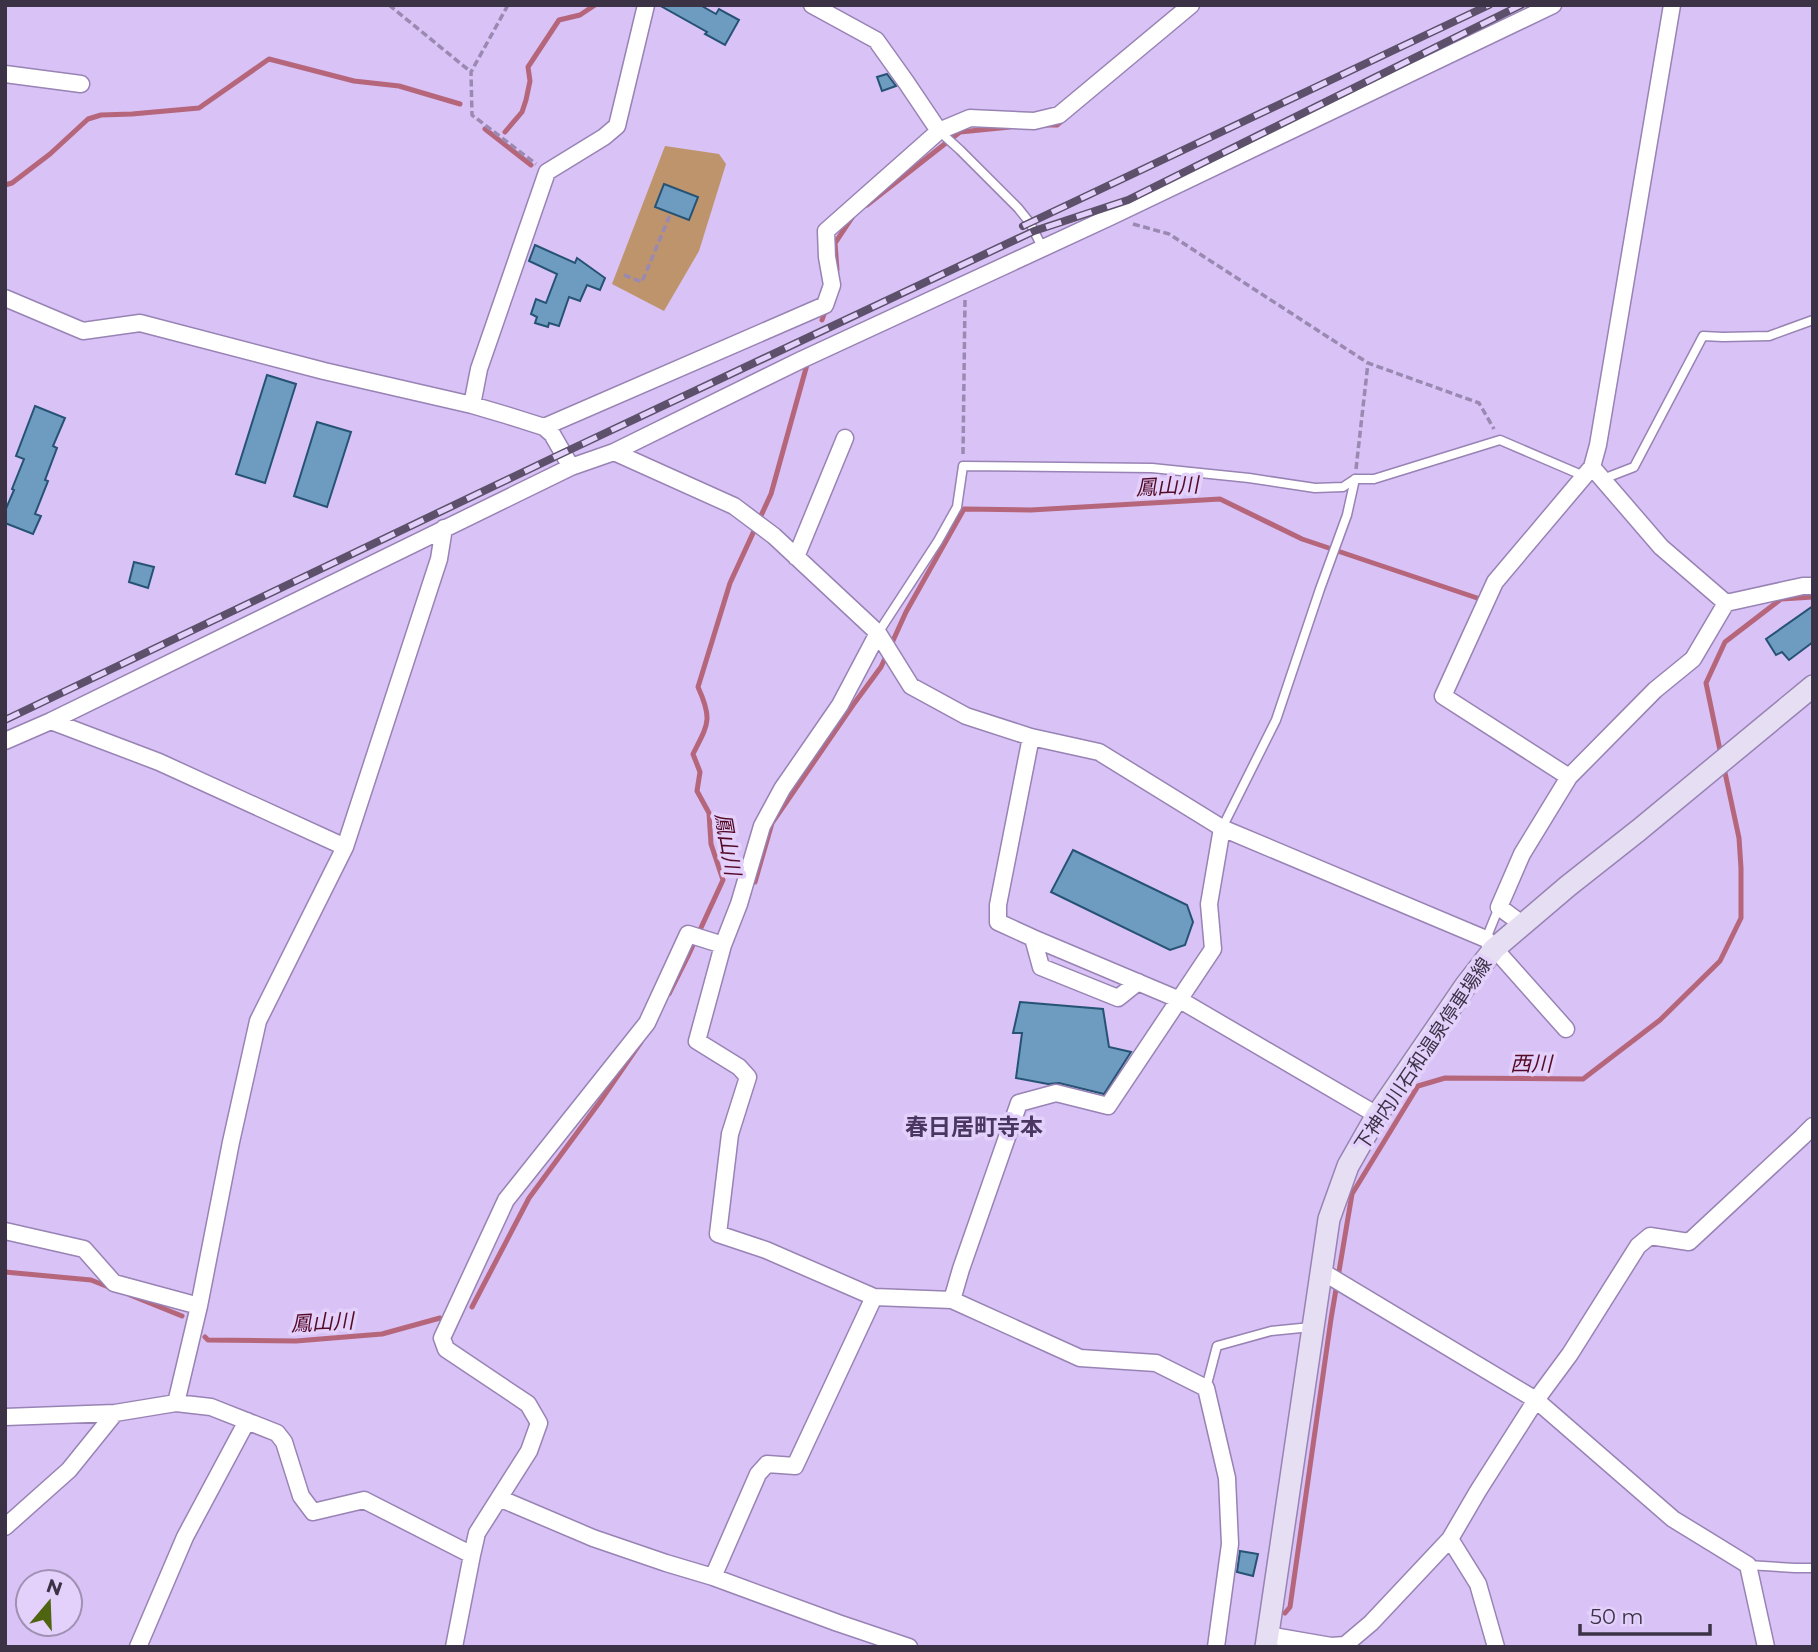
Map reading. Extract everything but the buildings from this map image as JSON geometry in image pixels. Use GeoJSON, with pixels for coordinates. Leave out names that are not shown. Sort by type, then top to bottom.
{"type":"FeatureCollection","features":[{"type":"Feature","properties":{"kind":"main road","name":"下神内川石和温泉停車場線"},"geometry":{"type":"LineString","coordinates":[[1267,1641],[1324,1273],[1329,1219],[1348,1166],[1377,1115],[1466,985],[1490,944],[1522,924],[1813,686]]}},
{"type":"Feature","properties":{"kind":"street"},"geometry":{"type":"LineString","coordinates":[[472,405],[483,356],[547,172],[617,126],[646,5]]}},
{"type":"Feature","properties":{"kind":"street"},"geometry":{"type":"LineString","coordinates":[[812,5],[876,40],[939,131]]}},
{"type":"Feature","properties":{"kind":"street"},"geometry":{"type":"LineString","coordinates":[[548,431],[825,305],[832,285],[827,257],[827,231],[939,131],[970,118],[1034,121],[1059,115],[1191,5]]}},
{"type":"Feature","properties":{"kind":"street"},"geometry":{"type":"LineString","coordinates":[[5,741],[571,467],[614,452],[801,360],[1110,217],[1553,5]]}},
{"type":"Feature","properties":{"kind":"street"},"geometry":{"type":"LineString","coordinates":[[1569,777],[1443,696],[1495,582],[1593,474],[1672,5]]}},
{"type":"Feature","properties":{"kind":"street"},"geometry":{"type":"LineString","coordinates":[[5,74],[81,84]]}},
{"type":"Feature","properties":{"kind":"street"},"geometry":{"type":"LineString","coordinates":[[5,298],[83,331],[140,323],[472,405],[548,431],[571,467]]}},
{"type":"Feature","properties":{"kind":"street"},"geometry":{"type":"LineString","coordinates":[[796,557],[845,438]]}},
{"type":"Feature","properties":{"kind":"street"},"geometry":{"type":"LineString","coordinates":[[614,452],[734,506],[774,536],[878,634],[911,685],[967,716],[1031,737],[1099,752],[1222,828],[1490,944],[1566,1029]]}},
{"type":"Feature","properties":{"kind":"street"},"geometry":{"type":"LineString","coordinates":[[1593,474],[1661,547],[1726,603]]}},
{"type":"Feature","properties":{"kind":"street"},"geometry":{"type":"LineString","coordinates":[[176,1403],[199,1306],[258,1021],[345,847],[439,559],[444,528]]}},
{"type":"Feature","properties":{"kind":"street"},"geometry":{"type":"LineString","coordinates":[[1522,924],[1499,907],[1522,854],[1569,777],[1655,690],[1693,659],[1726,603],[1802,586],[1813,586]]}},
{"type":"Feature","properties":{"kind":"street"},"geometry":{"type":"LineString","coordinates":[[878,634],[840,705],[782,789],[762,826],[739,904],[718,944],[697,1041],[739,1067],[748,1077],[730,1134],[718,1234],[766,1250],[874,1297],[953,1300],[1080,1358],[1156,1363],[1206,1388],[1228,1491],[1230,1544],[1216,1647]]}},
{"type":"Feature","properties":{"kind":"street"},"geometry":{"type":"LineString","coordinates":[[51,721],[159,762],[345,847]]}},
{"type":"Feature","properties":{"kind":"street"},"geometry":{"type":"LineString","coordinates":[[1031,737],[998,905],[998,922],[1180,1000],[1377,1115]]}},
{"type":"Feature","properties":{"kind":"street"},"geometry":{"type":"LineString","coordinates":[[953,1300],[961,1269],[1018,1103],[1056,1093],[1108,1106],[1213,949],[1209,904],[1222,828]]}},
{"type":"Feature","properties":{"kind":"street"},"geometry":{"type":"LineString","coordinates":[[454,1647],[477,1533],[530,1451],[538,1423],[528,1404],[446,1349],[442,1338],[506,1200],[647,1023],[688,934],[718,944]]}},
{"type":"Feature","properties":{"kind":"street"},"geometry":{"type":"LineString","coordinates":[[1033,938],[1041,967],[1118,998],[1138,982]]}},
{"type":"Feature","properties":{"kind":"street"},"geometry":{"type":"LineString","coordinates":[[1267,1641],[1345,1645],[1371,1623],[1450,1539],[1536,1400],[1570,1354],[1638,1246],[1650,1236],[1689,1242],[1813,1126]]}},
{"type":"Feature","properties":{"kind":"street"},"geometry":{"type":"LineString","coordinates":[[5,1231],[84,1249],[114,1283],[199,1306]]}},
{"type":"Feature","properties":{"kind":"street"},"geometry":{"type":"LineString","coordinates":[[1324,1273],[1536,1400],[1673,1519],[1748,1565],[1766,1647]]}},
{"type":"Feature","properties":{"kind":"street"},"geometry":{"type":"LineString","coordinates":[[713,1577],[758,1474],[767,1464],[795,1466],[874,1297]]}},
{"type":"Feature","properties":{"kind":"street"},"geometry":{"type":"LineString","coordinates":[[5,1417],[115,1413],[176,1403],[211,1407],[277,1433],[284,1441],[301,1496],[313,1512],[364,1500],[472,1555]]}},
{"type":"Feature","properties":{"kind":"street"},"geometry":{"type":"LineString","coordinates":[[5,1527],[69,1470],[115,1413]]}},
{"type":"Feature","properties":{"kind":"street"},"geometry":{"type":"LineString","coordinates":[[138,1647],[185,1537],[247,1421]]}},
{"type":"Feature","properties":{"kind":"street"},"geometry":{"type":"LineString","coordinates":[[499,1498],[593,1538],[713,1577],[909,1647]]}},
{"type":"Feature","properties":{"kind":"street"},"geometry":{"type":"LineString","coordinates":[[1450,1539],[1478,1584],[1496,1647]]}},
{"type":"Feature","properties":{"kind":"lane"},"geometry":{"type":"LineString","coordinates":[[939,131],[1024,214],[1042,247]]}},
{"type":"Feature","properties":{"kind":"lane"},"geometry":{"type":"LineString","coordinates":[[878,634],[957,508],[963,466],[1152,468],[1315,488],[1343,487],[1355,479],[1374,479],[1500,440],[1593,474],[1634,467],[1703,336],[1723,338],[1769,335],[1813,320]]}},
{"type":"Feature","properties":{"kind":"lane"},"geometry":{"type":"LineString","coordinates":[[1222,828],[1276,720],[1347,515],[1355,479]]}},
{"type":"Feature","properties":{"kind":"lane"},"geometry":{"type":"LineString","coordinates":[[1490,944],[1499,907]]}},
{"type":"Feature","properties":{"kind":"lane"},"geometry":{"type":"LineString","coordinates":[[1206,1388],[1217,1346],[1271,1331],[1314,1326]]}},
{"type":"Feature","properties":{"kind":"lane"},"geometry":{"type":"LineString","coordinates":[[1748,1565],[1813,1567]]}},
{"type":"Feature","properties":{"kind":"path"},"geometry":{"type":"LineString","coordinates":[[389,5],[471,72]]}},
{"type":"Feature","properties":{"kind":"path"},"geometry":{"type":"LineString","coordinates":[[508,5],[471,72],[472,115],[547,172]]}},
{"type":"Feature","properties":{"kind":"path"},"geometry":{"type":"LineString","coordinates":[[624,275],[642,282],[670,215]]}},
{"type":"Feature","properties":{"kind":"path"},"geometry":{"type":"LineString","coordinates":[[1110,217],[1169,234],[1368,363],[1479,403],[1500,440]]}},
{"type":"Feature","properties":{"kind":"path"},"geometry":{"type":"LineString","coordinates":[[963,466],[966,284]]}},
{"type":"Feature","properties":{"kind":"path"},"geometry":{"type":"LineString","coordinates":[[1355,479],[1368,363]]}},
{"type":"Feature","properties":{"kind":"shaded area"},"geometry":{"type":"Polygon","coordinates":[[[665,146],[719,154],[726,164],[699,251],[664,311],[612,284],[665,146]]]}},
{"type":"Feature","properties":{"kind":"waterway"},"geometry":{"type":"LineString","coordinates":[[505,132],[522,112],[530,81],[528,67],[559,20],[580,15],[595,5]]}},
{"type":"Feature","properties":{"kind":"waterway"},"geometry":{"type":"LineString","coordinates":[[5,185],[12,183],[50,154],[88,119],[101,115],[199,108],[269,59],[354,81],[399,86],[460,104]]}},
{"type":"Feature","properties":{"kind":"waterway","name":"鳳山川"},"geometry":{"type":"LineString","coordinates":[[1044,125],[1057,125],[1064,119]]}},
{"type":"Feature","properties":{"kind":"waterway","name":"鳳山川"},"geometry":{"type":"LineString","coordinates":[[867,205],[960,132],[1010,127]]}},
{"type":"Feature","properties":{"kind":"waterway"},"geometry":{"type":"LineString","coordinates":[[485,129],[531,165]]}},
{"type":"Feature","properties":{"kind":"waterway","name":"鳳山川"},"geometry":{"type":"LineString","coordinates":[[837,270],[835,243],[853,216]]}},
{"type":"Feature","properties":{"kind":"waterway","name":"鳳山川"},"geometry":{"type":"LineString","coordinates":[[822,320],[826,309]]}},
{"type":"Feature","properties":{"kind":"waterway","name":"鳳山川"},"geometry":{"type":"LineString","coordinates":[[669,994],[723,880],[711,844],[709,813],[697,791],[700,772],[693,754],[707,722],[706,707],[698,687],[730,583],[771,494],[808,361]]}},
{"type":"Feature","properties":{"kind":"waterway","name":"鳳山川"},"geometry":{"type":"LineString","coordinates":[[891,645],[906,612],[964,509],[1031,510],[1220,499],[1302,539],[1483,600]]}},
{"type":"Feature","properties":{"kind":"waterway","name":"西川"},"geometry":{"type":"LineString","coordinates":[[1721,755],[1706,683],[1725,642],[1781,599],[1813,597]]}},
{"type":"Feature","properties":{"kind":"waterway","name":"鳳山川"},"geometry":{"type":"LineString","coordinates":[[755,882],[772,823],[881,667],[887,654]]}},
{"type":"Feature","properties":{"kind":"waterway","name":"西川"},"geometry":{"type":"LineString","coordinates":[[1285,1613],[1290,1607],[1331,1319],[1352,1194],[1418,1086],[1445,1078],[1583,1079],[1660,1020],[1720,961],[1741,918],[1739,838],[1724,768]]}},
{"type":"Feature","properties":{"kind":"waterway","name":"鳳山川"},"geometry":{"type":"LineString","coordinates":[[472,1307],[529,1198],[641,1042]]}},
{"type":"Feature","properties":{"kind":"waterway","name":"鳳山川"},"geometry":{"type":"LineString","coordinates":[[5,1272],[91,1280],[111,1288]]}},
{"type":"Feature","properties":{"kind":"waterway","name":"鳳山川"},"geometry":{"type":"LineString","coordinates":[[130,1295],[182,1316]]}},
{"type":"Feature","properties":{"kind":"waterway","name":"鳳山川"},"geometry":{"type":"LineString","coordinates":[[205,1337],[208,1340],[296,1341],[382,1334],[440,1318]]}},
{"type":"Feature","properties":{"kind":"railway"},"geometry":{"type":"LineString","coordinates":[[1023,226],[1489,5]]}},
{"type":"Feature","properties":{"kind":"railway"},"geometry":{"type":"LineString","coordinates":[[5,720],[1034,231],[1128,200],[1521,5]]}},
{"type":"Feature","properties":{"kind":"district","name":"春日居町寺本"},"geometry":{"type":"Point","coordinates":[974,1127]}}]}
